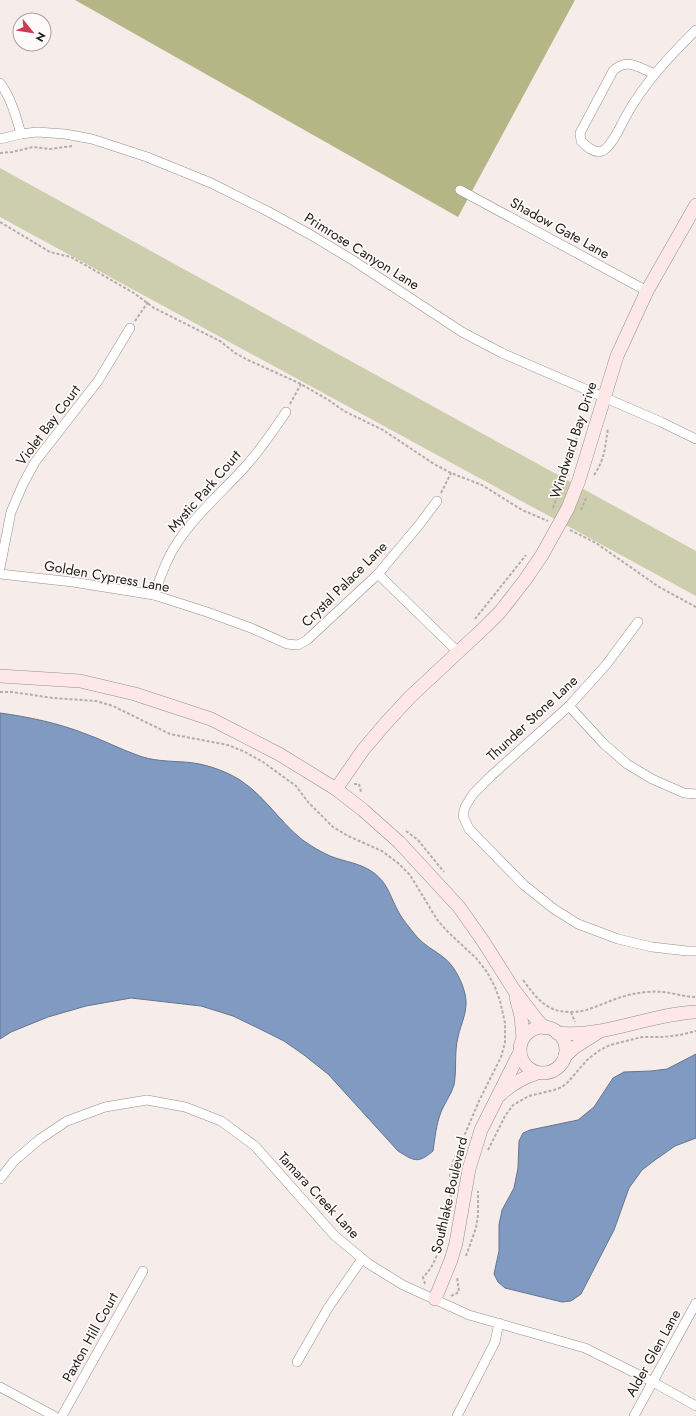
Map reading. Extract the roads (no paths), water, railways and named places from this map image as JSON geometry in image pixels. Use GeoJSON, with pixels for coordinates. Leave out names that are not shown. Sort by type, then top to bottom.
{"type":"FeatureCollection","features":[{"type":"Feature","properties":{"kind":"street"},"geometry":{"type":"LineString","coordinates":[[654,74],[627,64],[619,65],[613,71],[580,133],[581,141],[594,151],[601,152],[608,148],[629,110],[654,74],[696,30]]}},
{"type":"Feature","properties":{"kind":"street"},"geometry":{"type":"LineString","coordinates":[[0,83],[5,90],[15,112],[21,134]]}},
{"type":"Feature","properties":{"kind":"street","name":"Primrose Canyon Lane"},"geometry":{"type":"LineString","coordinates":[[0,139],[37,132],[65,134],[92,139],[147,157],[211,183],[311,235],[354,261],[462,332],[502,354],[604,397],[696,439]]}},
{"type":"Feature","properties":{"kind":"street","name":"Shadow Gate Lane"},"geometry":{"type":"LineString","coordinates":[[460,190],[647,291]]}},
{"type":"Feature","properties":{"kind":"street","name":"Windward Bay Drive"},"geometry":{"type":"LineString","coordinates":[[337,787],[363,750],[385,724],[410,697],[485,627],[511,598],[542,555],[568,508],[579,480],[617,356],[647,291],[696,205]]}},
{"type":"Feature","properties":{"kind":"street","name":"Violet Bay Court"},"geometry":{"type":"LineString","coordinates":[[0,568],[11,512],[23,484],[35,462],[98,381],[130,328]]}},
{"type":"Feature","properties":{"kind":"street","name":"Mystic Park Court"},"geometry":{"type":"LineString","coordinates":[[154,595],[173,548],[185,531],[269,438],[286,412]]}},
{"type":"Feature","properties":{"kind":"street","name":"Crystal Palace Lane"},"geometry":{"type":"LineString","coordinates":[[298,645],[307,640],[378,574],[437,501]]}},
{"type":"Feature","properties":{"kind":"street","name":"Golden Cypress Lane"},"geometry":{"type":"LineString","coordinates":[[0,574],[73,582],[154,595],[251,628],[287,644],[298,645]]}},
{"type":"Feature","properties":{"kind":"street"},"geometry":{"type":"LineString","coordinates":[[378,574],[458,652]]}},
{"type":"Feature","properties":{"kind":"street","name":"Thunder Stone Lane"},"geometry":{"type":"LineString","coordinates":[[638,622],[606,665],[569,706],[473,794],[465,807],[463,816],[469,829],[524,885],[554,909],[578,924],[618,939],[645,945],[696,951]]}},
{"type":"Feature","properties":{"kind":"street"},"geometry":{"type":"LineString","coordinates":[[0,676],[80,681],[135,694],[211,719],[279,754],[337,787],[398,842],[435,880],[458,907],[514,990],[545,1028]]}},
{"type":"Feature","properties":{"kind":"street"},"geometry":{"type":"LineString","coordinates":[[569,706],[604,744],[627,764],[684,793],[696,794]]}},
{"type":"Feature","properties":{"kind":"street"},"geometry":{"type":"LineString","coordinates":[[514,990],[521,1016],[524,1038]]}},
{"type":"Feature","properties":{"kind":"street","name":"Southlake Boulevard"},"geometry":{"type":"LineString","coordinates":[[545,1028],[557,1033],[578,1034],[601,1031],[696,1012]]}},
{"type":"Feature","properties":{"kind":"street"},"geometry":{"type":"LineString","coordinates":[[524,1038],[533,1030],[545,1028]]}},
{"type":"Feature","properties":{"kind":"street","name":"Southlake Boulevard"},"geometry":{"type":"LineString","coordinates":[[496,1099],[520,1079],[537,1073],[551,1072],[562,1063],[565,1056],[574,1048],[601,1031]]}},
{"type":"Feature","properties":{"kind":"street"},"geometry":{"type":"LineString","coordinates":[[557,1033],[564,1043],[566,1050],[565,1056]]}},
{"type":"Feature","properties":{"kind":"street","name":"Southlake Boulevard"},"geometry":{"type":"LineString","coordinates":[[434,1298],[451,1260],[456,1243],[469,1169],[481,1130],[520,1052],[521,1044],[524,1038]]}},
{"type":"Feature","properties":{"kind":"street"},"geometry":{"type":"LineString","coordinates":[[520,1052],[521,1059],[525,1065],[530,1070],[537,1073]]}},
{"type":"Feature","properties":{"kind":"street","name":"Tamara Creek Lane"},"geometry":{"type":"LineString","coordinates":[[0,1179],[19,1156],[66,1121],[105,1107],[147,1100],[185,1106],[221,1121],[255,1146],[335,1236],[369,1264],[403,1285],[469,1315],[585,1348],[653,1382],[696,1406]]}},
{"type":"Feature","properties":{"kind":"street"},"geometry":{"type":"LineString","coordinates":[[297,1362],[328,1308],[362,1258]]}},
{"type":"Feature","properties":{"kind":"street","name":"Paxton Hill Court"},"geometry":{"type":"LineString","coordinates":[[62,1416],[143,1271]]}},
{"type":"Feature","properties":{"kind":"street","name":"Alder Glen Lane"},"geometry":{"type":"LineString","coordinates":[[634,1416],[696,1303]]}},
{"type":"Feature","properties":{"kind":"street"},"geometry":{"type":"LineString","coordinates":[[457,1416],[495,1342],[499,1323]]}},
{"type":"Feature","properties":{"kind":"street"},"geometry":{"type":"LineString","coordinates":[[0,1387],[54,1416]]}},
{"type":"Feature","properties":{"kind":"water"},"geometry":{"type":"Polygon","coordinates":[[[0,713],[65,727],[92,736],[143,757],[199,764],[227,773],[250,787],[285,824],[303,840],[330,856],[364,867],[374,873],[382,881],[400,915],[417,937],[447,960],[454,969],[460,979],[465,994],[466,1006],[457,1043],[454,1085],[439,1117],[433,1151],[423,1158],[416,1160],[398,1151],[328,1074],[304,1055],[284,1041],[233,1016],[201,1006],[131,998],[86,1006],[48,1017],[11,1032],[0,1039],[0,713]]]}},
{"type":"Feature","properties":{"kind":"water"},"geometry":{"type":"Polygon","coordinates":[[[696,1054],[696,1138],[675,1146],[642,1170],[629,1188],[614,1230],[581,1294],[571,1301],[562,1302],[505,1288],[498,1282],[494,1274],[499,1251],[499,1225],[502,1210],[514,1188],[518,1168],[519,1141],[523,1133],[530,1130],[578,1120],[594,1107],[613,1078],[624,1072],[667,1069],[696,1054]]]}}]}
